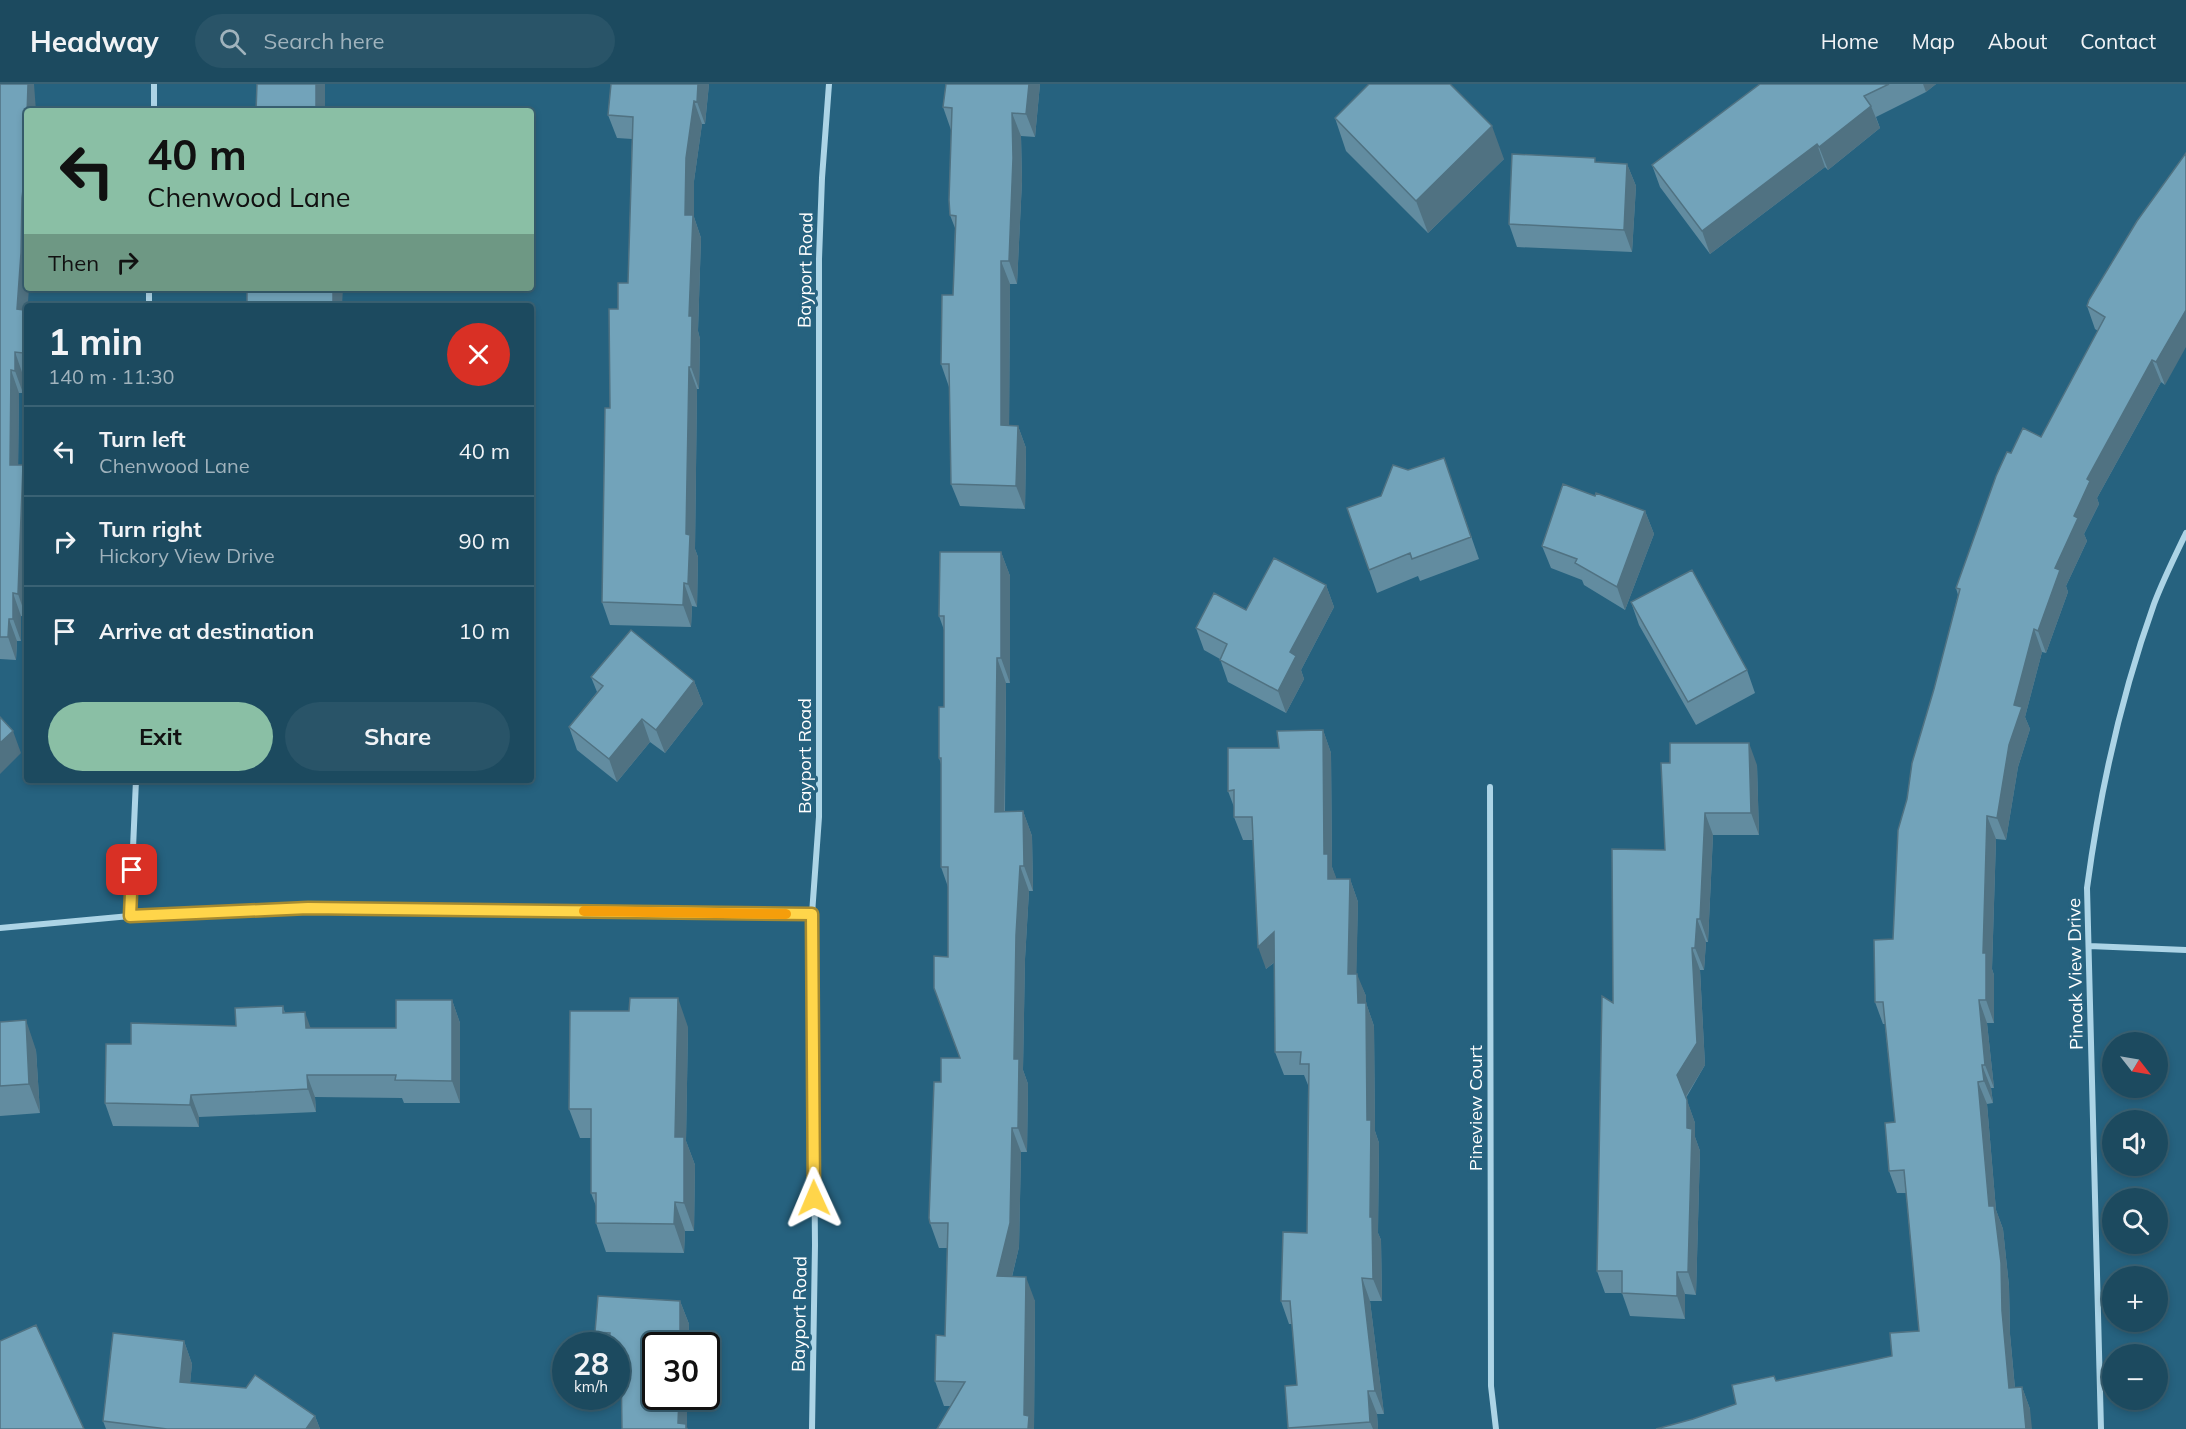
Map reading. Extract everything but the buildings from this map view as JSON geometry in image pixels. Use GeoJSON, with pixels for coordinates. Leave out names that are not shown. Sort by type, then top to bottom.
{"type":"FeatureCollection","features":[{"type":"Feature","properties":{"kind":"street"},"geometry":{"type":"LineString","coordinates":[[153,108],[154,84]]}},
{"type":"Feature","properties":{"kind":"street","name":"Bayport Road"},"geometry":{"type":"LineString","coordinates":[[812,1429],[815,1245],[812,914],[819,817],[819,259],[829,84]]}},
{"type":"Feature","properties":{"kind":"street","name":"Pinoak View Drive"},"geometry":{"type":"LineString","coordinates":[[2101,1429],[2087,888],[2094,833],[2120,711],[2155,603],[2186,533]]}},
{"type":"Feature","properties":{"kind":"street"},"geometry":{"type":"LineString","coordinates":[[130,916],[136,783]]}},
{"type":"Feature","properties":{"kind":"street","name":"Pineview Court"},"geometry":{"type":"LineString","coordinates":[[1490,787],[1491,1386],[1496,1429]]}},
{"type":"Feature","properties":{"kind":"street"},"geometry":{"type":"LineString","coordinates":[[0,928],[130,916],[308,908],[812,914]]}},
{"type":"Feature","properties":{"kind":"street"},"geometry":{"type":"LineString","coordinates":[[2089,946],[2186,950]]}},
{"type":"Feature","properties":{"kind":"slow traffic"},"geometry":{"type":"LineString","coordinates":[[584,911],[786,914]]}},
{"type":"Feature","properties":{"kind":"route"},"geometry":{"type":"LineString","coordinates":[[132,870],[130,916],[308,908],[812,914],[814,1198]]}}]}
